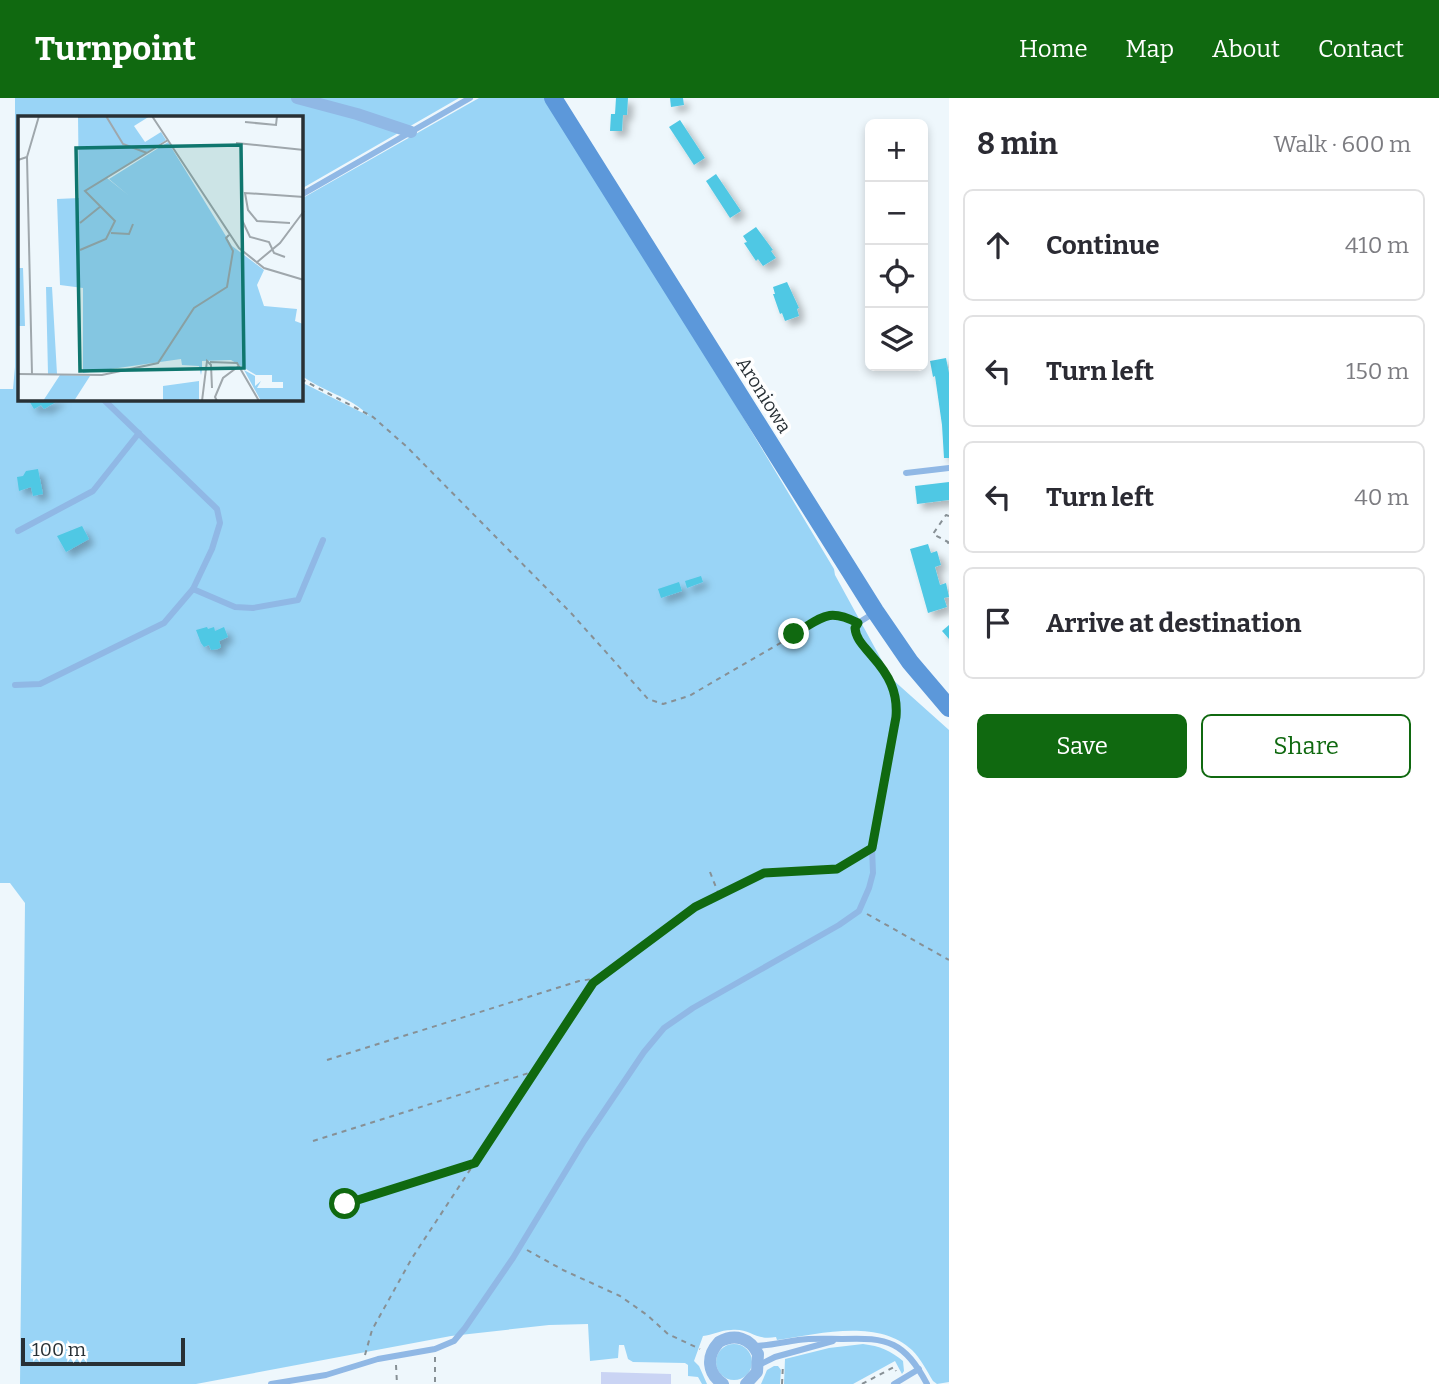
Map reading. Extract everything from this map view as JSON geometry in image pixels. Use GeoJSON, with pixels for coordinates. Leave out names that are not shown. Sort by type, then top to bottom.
{"type":"FeatureCollection","features":[{"type":"Feature","properties":{"kind":"street"},"geometry":{"type":"LineString","coordinates":[[297,98],[411,132]]}},
{"type":"Feature","properties":{"kind":"street","name":"Aroniowa"},"geometry":{"type":"LineString","coordinates":[[554,98],[876,611],[910,662],[949,708]]}},
{"type":"Feature","properties":{"kind":"street"},"geometry":{"type":"LineString","coordinates":[[717,1381],[709,1363],[711,1353],[719,1342],[732,1337],[742,1338],[753,1346],[758,1354],[756,1375],[748,1384]]}},
{"type":"Feature","properties":{"kind":"lane"},"geometry":{"type":"LineString","coordinates":[[303,194],[470,98]]}},
{"type":"Feature","properties":{"kind":"lane"},"geometry":{"type":"LineString","coordinates":[[15,685],[40,684],[164,623],[193,589],[212,549],[220,523],[217,509],[105,401]]}},
{"type":"Feature","properties":{"kind":"lane"},"geometry":{"type":"LineString","coordinates":[[18,531],[93,491],[139,433]]}},
{"type":"Feature","properties":{"kind":"lane"},"geometry":{"type":"LineString","coordinates":[[906,473],[949,468]]}},
{"type":"Feature","properties":{"kind":"lane"},"geometry":{"type":"LineString","coordinates":[[193,589],[235,607],[253,608],[298,600],[323,540]]}},
{"type":"Feature","properties":{"kind":"lane"},"geometry":{"type":"LineString","coordinates":[[271,1384],[326,1375],[363,1363],[435,1349],[453,1341],[520,1247],[584,1142],[644,1052],[664,1028],[693,1008],[859,911],[866,899],[873,873],[872,848],[897,701],[889,679],[859,641],[855,628],[876,611]]}},
{"type":"Feature","properties":{"kind":"lane"},"geometry":{"type":"LineString","coordinates":[[753,1346],[810,1338],[868,1338],[884,1341],[905,1353],[919,1369],[927,1384]]}},
{"type":"Feature","properties":{"kind":"lane"},"geometry":{"type":"LineString","coordinates":[[759,1365],[775,1357],[841,1339]]}},
{"type":"Feature","properties":{"kind":"lane"},"geometry":{"type":"LineString","coordinates":[[894,1384],[919,1369]]}},
{"type":"Feature","properties":{"kind":"path"},"geometry":{"type":"LineString","coordinates":[[303,380],[373,417],[407,447],[571,613],[648,699],[663,704],[689,696],[827,616],[839,613],[858,623]]}},
{"type":"Feature","properties":{"kind":"path"},"geometry":{"type":"LineString","coordinates":[[949,516],[946,515],[933,534],[948,542],[949,548]]}},
{"type":"Feature","properties":{"kind":"path"},"geometry":{"type":"LineString","coordinates":[[363,1363],[372,1330],[405,1270],[593,983],[695,907],[764,873],[837,869],[872,848]]}},
{"type":"Feature","properties":{"kind":"path"},"geometry":{"type":"LineString","coordinates":[[710,872],[719,896]]}},
{"type":"Feature","properties":{"kind":"path"},"geometry":{"type":"LineString","coordinates":[[859,911],[949,960]]}},
{"type":"Feature","properties":{"kind":"path"},"geometry":{"type":"LineString","coordinates":[[327,1060],[579,981],[600,978]]}},
{"type":"Feature","properties":{"kind":"path"},"geometry":{"type":"LineString","coordinates":[[313,1141],[536,1070]]}},
{"type":"Feature","properties":{"kind":"path"},"geometry":{"type":"LineString","coordinates":[[345,1204],[475,1163]]}},
{"type":"Feature","properties":{"kind":"path"},"geometry":{"type":"LineString","coordinates":[[520,1247],[620,1296],[668,1334],[711,1353]]}},
{"type":"Feature","properties":{"kind":"path"},"geometry":{"type":"LineString","coordinates":[[435,1349],[435,1384]]}},
{"type":"Feature","properties":{"kind":"path"},"geometry":{"type":"LineString","coordinates":[[396,1357],[397,1384]]}},
{"type":"Feature","properties":{"kind":"path"},"geometry":{"type":"LineString","coordinates":[[777,1363],[783,1364],[782,1384]]}},
{"type":"Feature","properties":{"kind":"path"},"geometry":{"type":"LineString","coordinates":[[862,1384],[894,1367],[898,1375]]}},
{"type":"Feature","properties":{"kind":"shaded area"},"geometry":{"type":"Polygon","coordinates":[[[15,98],[459,98],[303,188],[303,116],[18,116],[18,401],[303,401],[303,383],[369,416],[354,404],[303,376],[303,198],[479,98],[547,98],[660,279],[834,569],[892,679],[949,730],[949,1382],[937,1384],[912,1350],[898,1340],[882,1334],[865,1331],[829,1332],[777,1340],[776,1337],[762,1337],[738,1330],[703,1336],[694,1361],[707,1384],[702,1384],[698,1377],[688,1376],[688,1365],[685,1363],[633,1362],[628,1359],[624,1345],[619,1345],[618,1358],[590,1361],[588,1324],[549,1325],[451,1336],[196,1384],[20,1384],[25,903],[10,883],[0,883],[0,389],[13,389],[15,98]]]}},
{"type":"Feature","properties":{"kind":"shaded area"},"geometry":{"type":"Polygon","coordinates":[[[734,1344],[746,1350],[752,1362],[746,1374],[734,1380],[722,1374],[716,1362],[722,1350],[734,1344]]]}},
{"type":"Feature","properties":{"kind":"shaded area"},"geometry":{"type":"Polygon","coordinates":[[[863,1344],[899,1357],[903,1361],[902,1374],[895,1361],[853,1384],[784,1384],[785,1359],[829,1348],[863,1344]]]}},
{"type":"Feature","properties":{"kind":"shaded area"},"geometry":{"type":"Polygon","coordinates":[[[774,1366],[781,1370],[780,1384],[761,1384],[767,1370],[774,1366]]]}},
{"type":"Feature","properties":{"kind":"shaded area"},"geometry":{"type":"Polygon","coordinates":[[[601,1372],[671,1374],[671,1384],[601,1384],[601,1372]]]}},
{"type":"Feature","properties":{"kind":"building"},"geometry":{"type":"Polygon","coordinates":[[[616,98],[628,98],[627,115],[623,115],[622,131],[610,131],[611,114],[615,114],[616,98]]]}},
{"type":"Feature","properties":{"kind":"building"},"geometry":{"type":"Polygon","coordinates":[[[670,98],[683,98],[684,105],[671,107],[670,98]]]}},
{"type":"Feature","properties":{"kind":"building"},"geometry":{"type":"Polygon","coordinates":[[[680,120],[705,158],[694,165],[669,127],[680,120]]]}},
{"type":"Feature","properties":{"kind":"building"},"geometry":{"type":"Polygon","coordinates":[[[716,174],[741,211],[730,218],[706,181],[716,174]]]}},
{"type":"Feature","properties":{"kind":"building"},"geometry":{"type":"Polygon","coordinates":[[[756,227],[776,258],[763,266],[758,259],[756,261],[744,243],[747,242],[743,236],[756,227]]]}},
{"type":"Feature","properties":{"kind":"building"},"geometry":{"type":"Polygon","coordinates":[[[787,282],[799,308],[799,316],[785,321],[782,313],[780,314],[773,287],[787,282]]]}},
{"type":"Feature","properties":{"kind":"building"},"geometry":{"type":"Polygon","coordinates":[[[946,358],[949,373],[949,458],[944,458],[935,376],[933,377],[930,361],[946,358]]]}},
{"type":"Feature","properties":{"kind":"building"},"geometry":{"type":"Polygon","coordinates":[[[29,401],[58,401],[44,409],[41,405],[34,409],[29,401]]]}},
{"type":"Feature","properties":{"kind":"building"},"geometry":{"type":"Polygon","coordinates":[[[38,469],[43,494],[33,496],[31,487],[19,491],[17,477],[23,476],[26,471],[38,469]]]}},
{"type":"Feature","properties":{"kind":"building"},"geometry":{"type":"Polygon","coordinates":[[[949,482],[949,500],[917,504],[915,486],[949,482]]]}},
{"type":"Feature","properties":{"kind":"building"},"geometry":{"type":"Polygon","coordinates":[[[82,526],[89,539],[66,552],[57,536],[82,526]]]}},
{"type":"Feature","properties":{"kind":"building"},"geometry":{"type":"Polygon","coordinates":[[[928,544],[931,553],[937,551],[941,565],[935,567],[940,585],[946,583],[949,597],[944,598],[947,607],[928,613],[910,549],[928,544]]]}},
{"type":"Feature","properties":{"kind":"building"},"geometry":{"type":"Polygon","coordinates":[[[701,576],[703,582],[687,588],[685,581],[701,576]]]}},
{"type":"Feature","properties":{"kind":"building"},"geometry":{"type":"Polygon","coordinates":[[[679,582],[682,591],[661,598],[658,589],[679,582]]]}},
{"type":"Feature","properties":{"kind":"building"},"geometry":{"type":"Polygon","coordinates":[[[949,625],[949,639],[942,631],[949,625]]]}},
{"type":"Feature","properties":{"kind":"building"},"geometry":{"type":"Polygon","coordinates":[[[214,627],[215,631],[224,627],[228,637],[219,641],[221,647],[218,649],[211,650],[209,645],[204,647],[201,643],[196,630],[214,627]]]}},
{"type":"Feature","properties":{"kind":"route"},"geometry":{"type":"LineString","coordinates":[[345,1204],[475,1163],[593,983],[695,907],[764,873],[837,869],[872,848],[896,717],[897,696],[889,679],[859,641],[855,628],[858,623],[839,613],[827,616],[794,634]]}}]}
